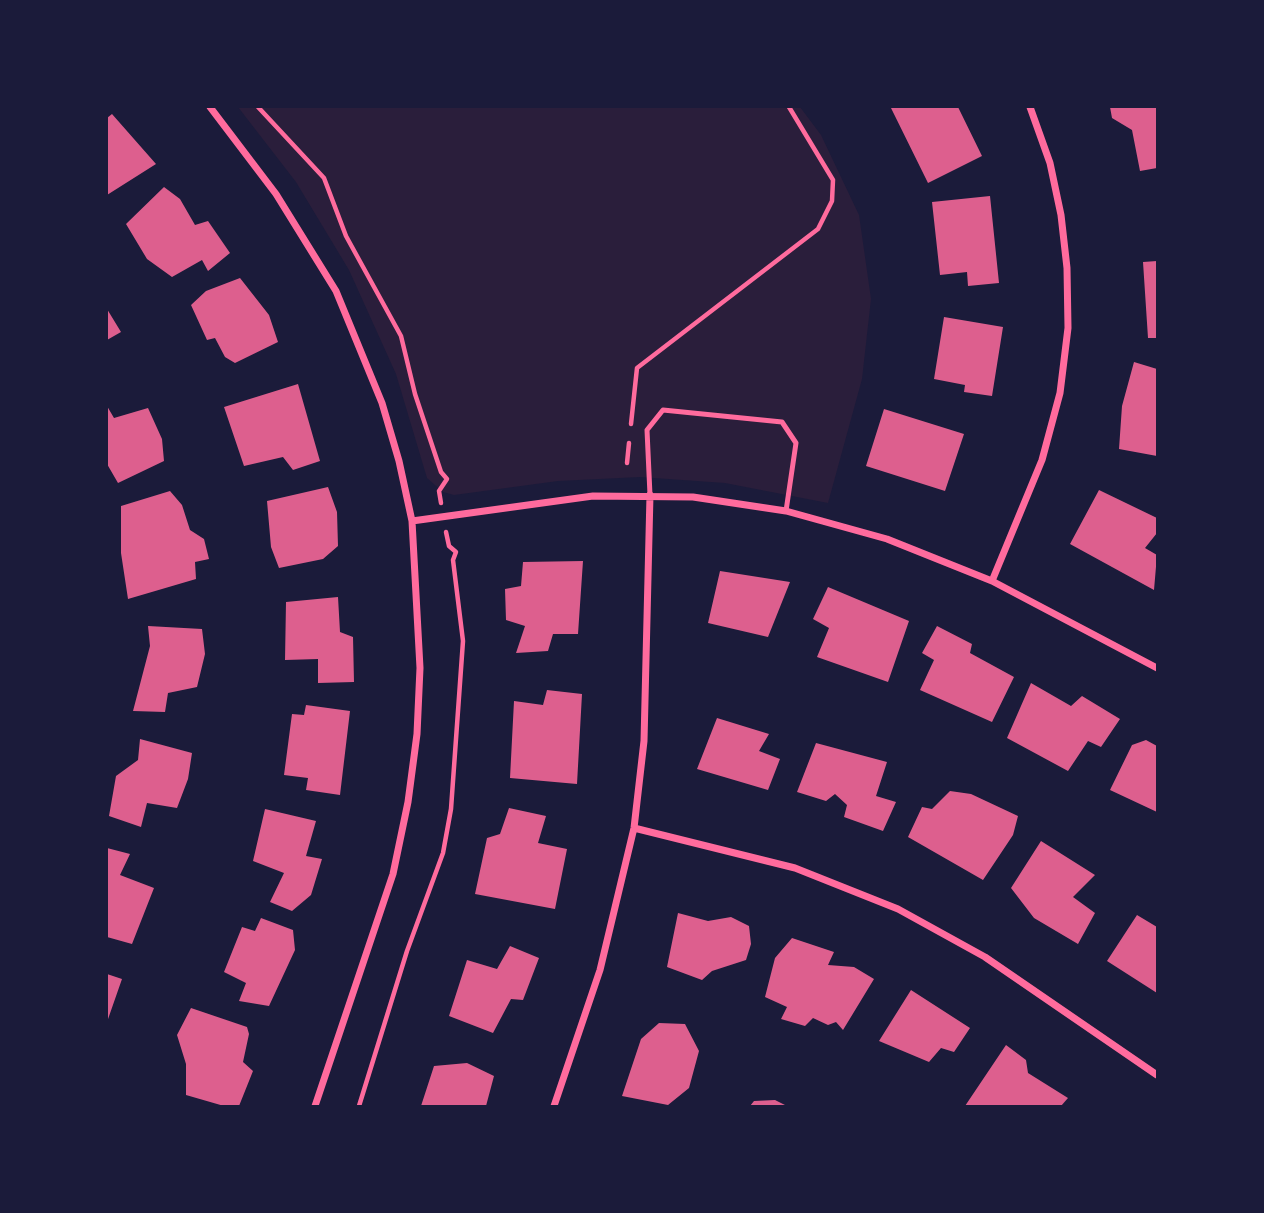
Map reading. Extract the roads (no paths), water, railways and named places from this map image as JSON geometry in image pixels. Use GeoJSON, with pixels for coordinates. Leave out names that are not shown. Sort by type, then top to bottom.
{"type":"FeatureCollection","features":[{"type":"Feature","properties":{"kind":"street"},"geometry":{"type":"LineString","coordinates":[[210,107],[276,194],[336,291],[382,403],[399,461],[412,521],[420,668],[417,734],[408,802],[393,874],[315,1106]]}},
{"type":"Feature","properties":{"kind":"street"},"geometry":{"type":"LineString","coordinates":[[992,582],[1042,460],[1060,393],[1068,328],[1067,268],[1061,215],[1050,163],[1030,107]]}},
{"type":"Feature","properties":{"kind":"street"},"geometry":{"type":"LineString","coordinates":[[412,521],[540,501],[650,495],[739,502],[786,511],[887,539],[992,582],[1157,668]]}},
{"type":"Feature","properties":{"kind":"street"},"geometry":{"type":"LineString","coordinates":[[554,1106],[600,970],[634,828],[644,741],[650,495]]}},
{"type":"Feature","properties":{"kind":"street"},"geometry":{"type":"LineString","coordinates":[[634,828],[796,868],[898,909],[985,957],[1157,1075]]}},
{"type":"Feature","properties":{"kind":"lane"},"geometry":{"type":"LineString","coordinates":[[650,495],[647,430],[663,410],[782,422],[796,443],[786,511]]}}]}
